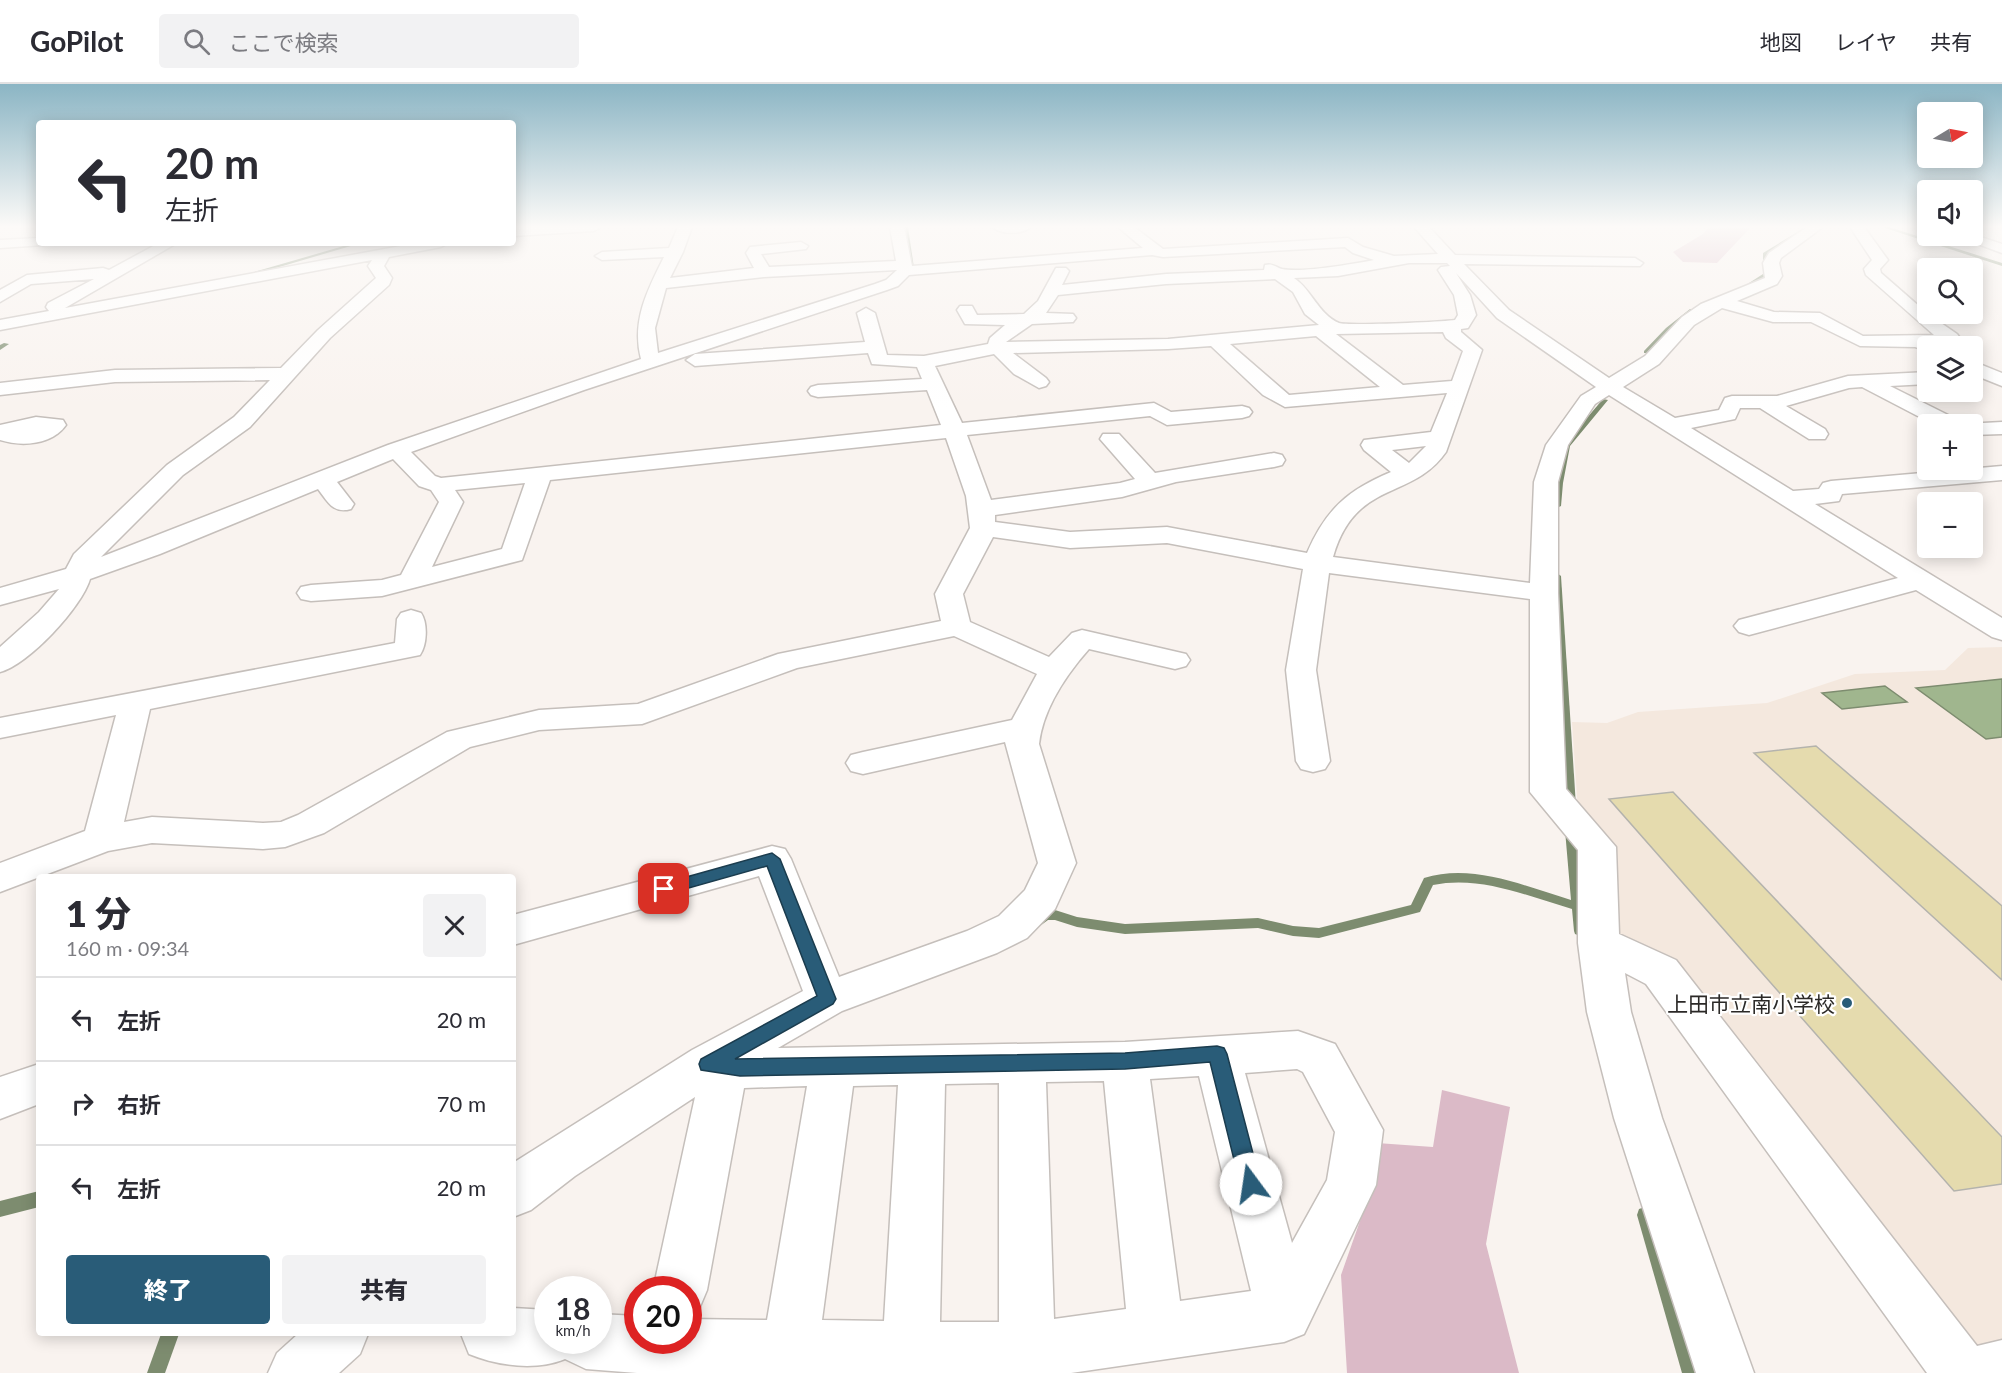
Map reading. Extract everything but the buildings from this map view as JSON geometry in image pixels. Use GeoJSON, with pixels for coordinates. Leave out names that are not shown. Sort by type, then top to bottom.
{"type":"FeatureCollection","features":[{"type":"Feature","properties":{"kind":"street"},"geometry":{"type":"LineString","coordinates":[[0,297],[16,287]]}},
{"type":"Feature","properties":{"kind":"street"},"geometry":{"type":"LineString","coordinates":[[0,339],[88,287]]}},
{"type":"Feature","properties":{"kind":"street"},"geometry":{"type":"LineString","coordinates":[[0,325],[203,287]]}},
{"type":"Feature","properties":{"kind":"street"},"geometry":{"type":"LineString","coordinates":[[0,663],[33,634],[73,589],[75,574],[83,560],[176,470],[242,422],[324,334],[377,287]]}},
{"type":"Feature","properties":{"kind":"street"},"geometry":{"type":"LineString","coordinates":[[651,362],[646,352],[649,309],[657,287]]}},
{"type":"Feature","properties":{"kind":"street"},"geometry":{"type":"LineString","coordinates":[[0,597],[75,574],[397,450],[651,362],[881,287]]}},
{"type":"Feature","properties":{"kind":"street"},"geometry":{"type":"LineString","coordinates":[[1039,382],[1017,367],[998,348],[996,342],[1007,329],[1033,315],[1053,287]]}},
{"type":"Feature","properties":{"kind":"street"},"geometry":{"type":"LineString","coordinates":[[1051,291],[1107,287]]}},
{"type":"Feature","properties":{"kind":"street"},"geometry":{"type":"LineString","coordinates":[[1297,287],[1311,310],[1328,330],[1398,392]]}},
{"type":"Feature","properties":{"kind":"street"},"geometry":{"type":"LineString","coordinates":[[866,313],[879,360],[924,362],[998,348],[1158,345],[1328,330],[1453,326],[1462,324],[1467,315],[1462,295],[1457,287]]}},
{"type":"Feature","properties":{"kind":"street"},"geometry":{"type":"LineString","coordinates":[[1477,287],[1503,314],[1608,386],[1792,498],[2002,631]]}},
{"type":"Feature","properties":{"kind":"street"},"geometry":{"type":"LineString","coordinates":[[1725,1373],[1638,1118],[1609,1012],[1599,944],[1597,847],[1548,792],[1544,593],[1546,482],[1557,445],[1588,400],[1652,360],[1688,321],[1721,302],[1756,287]]}},
{"type":"Feature","properties":{"kind":"street"},"geometry":{"type":"LineString","coordinates":[[1888,287],[1948,336]]}},
{"type":"Feature","properties":{"kind":"street"},"geometry":{"type":"LineString","coordinates":[[1721,302],[1773,317],[1814,317],[1860,341],[1917,344]]}},
{"type":"Feature","properties":{"kind":"street"},"geometry":{"type":"LineString","coordinates":[[966,310],[971,320],[1067,318]]}},
{"type":"Feature","properties":{"kind":"street"},"geometry":{"type":"LineString","coordinates":[[1313,761],[1301,670],[1316,563],[1331,525],[1357,498],[1373,487],[1409,474],[1427,463],[1441,438],[1473,350],[1452,334],[1453,326]]}},
{"type":"Feature","properties":{"kind":"street"},"geometry":{"type":"LineString","coordinates":[[1214,339],[1270,391],[1285,401],[1459,386]]}},
{"type":"Feature","properties":{"kind":"street"},"geometry":{"type":"LineString","coordinates":[[651,362],[875,347]]}},
{"type":"Feature","properties":{"kind":"street"},"geometry":{"type":"LineString","coordinates":[[924,362],[954,432],[982,518],[949,594],[957,627]]}},
{"type":"Feature","properties":{"kind":"street"},"geometry":{"type":"LineString","coordinates":[[0,389],[115,376],[285,374]]}},
{"type":"Feature","properties":{"kind":"street"},"geometry":{"type":"LineString","coordinates":[[1673,425],[1728,416],[1732,402],[1778,402],[1799,394],[1863,381],[1917,379]]}},
{"type":"Feature","properties":{"kind":"street"},"geometry":{"type":"LineString","coordinates":[[1863,381],[1928,414]]}},
{"type":"Feature","properties":{"kind":"street"},"geometry":{"type":"LineString","coordinates":[[818,392],[934,384]]}},
{"type":"Feature","properties":{"kind":"street"},"geometry":{"type":"LineString","coordinates":[[1764,402],[1817,434]]}},
{"type":"Feature","properties":{"kind":"street"},"geometry":{"type":"LineString","coordinates":[[397,450],[427,481],[439,485],[1154,409],[1167,419],[1242,412]]}},
{"type":"Feature","properties":{"kind":"street"},"geometry":{"type":"LineString","coordinates":[[1983,429],[2002,428]]}},
{"type":"Feature","properties":{"kind":"street"},"geometry":{"type":"LineString","coordinates":[[1409,474],[1372,445],[1441,438]]}},
{"type":"Feature","properties":{"kind":"street"},"geometry":{"type":"LineString","coordinates":[[1111,439],[1150,482]]}},
{"type":"Feature","properties":{"kind":"street"},"geometry":{"type":"LineString","coordinates":[[982,518],[1122,490],[1219,466],[1274,460]]}},
{"type":"Feature","properties":{"kind":"street"},"geometry":{"type":"LineString","coordinates":[[1792,498],[1830,496],[1831,488],[2002,472]]}},
{"type":"Feature","properties":{"kind":"street"},"geometry":{"type":"LineString","coordinates":[[310,593],[381,588],[513,554],[540,474]]}},
{"type":"Feature","properties":{"kind":"street"},"geometry":{"type":"LineString","coordinates":[[322,479],[342,504]]}},
{"type":"Feature","properties":{"kind":"street"},"geometry":{"type":"LineString","coordinates":[[412,580],[451,502],[439,485]]}},
{"type":"Feature","properties":{"kind":"street"},"geometry":{"type":"LineString","coordinates":[[982,518],[1070,540],[1167,535],[1316,563],[1544,593]]}},
{"type":"Feature","properties":{"kind":"street"},"geometry":{"type":"LineString","coordinates":[[1749,626],[1921,580]]}},
{"type":"Feature","properties":{"kind":"street"},"geometry":{"type":"LineString","coordinates":[[0,728],[409,649],[411,619]]}},
{"type":"Feature","properties":{"kind":"street"},"geometry":{"type":"LineString","coordinates":[[0,878],[101,838],[152,830],[263,836],[285,834],[311,824],[459,739],[539,720],[642,714],[789,660],[957,627],[1054,670]]}},
{"type":"Feature","properties":{"kind":"street"},"geometry":{"type":"LineString","coordinates":[[516,1191],[558,1160],[827,999],[982,942],[1013,927],[1041,899],[1057,863],[1022,744],[1024,728],[1054,670],[1082,639],[1175,660]]}},
{"type":"Feature","properties":{"kind":"street"},"geometry":{"type":"LineString","coordinates":[[101,838],[136,701]]}},
{"type":"Feature","properties":{"kind":"street"},"geometry":{"type":"LineString","coordinates":[[863,763],[1024,728]]}},
{"type":"Feature","properties":{"kind":"street"},"geometry":{"type":"LineString","coordinates":[[516,929],[772,859],[827,999]]}},
{"type":"Feature","properties":{"kind":"street"},"geometry":{"type":"LineString","coordinates":[[1599,944],[1661,972],[1962,1373]]}},
{"type":"Feature","properties":{"kind":"street"},"geometry":{"type":"LineString","coordinates":[[716,1065],[833,1066],[1125,1061],[1298,1050],[1319,1058],[1359,1130],[1351,1185],[1284,1314]]}},
{"type":"Feature","properties":{"kind":"street"},"geometry":{"type":"LineString","coordinates":[[1217,1054],[1284,1314]]}},
{"type":"Feature","properties":{"kind":"street"},"geometry":{"type":"LineString","coordinates":[[1125,1061],[1156,1332]]}},
{"type":"Feature","properties":{"kind":"street"},"geometry":{"type":"LineString","coordinates":[[1022,1063],[1027,1351]]}},
{"type":"Feature","properties":{"kind":"street"},"geometry":{"type":"LineString","coordinates":[[911,1350],[922,1064]]}},
{"type":"Feature","properties":{"kind":"street"},"geometry":{"type":"LineString","coordinates":[[682,1276],[716,1065]]}},
{"type":"Feature","properties":{"kind":"street"},"geometry":{"type":"LineString","coordinates":[[790,1348],[833,1066]]}},
{"type":"Feature","properties":{"kind":"street"},"geometry":{"type":"LineString","coordinates":[[0,1098],[36,1085]]}},
{"type":"Feature","properties":{"kind":"street"},"geometry":{"type":"LineString","coordinates":[[702,1345],[1027,1351],[1284,1314]]}},
{"type":"Feature","properties":{"kind":"street"},"geometry":{"type":"LineString","coordinates":[[297,1373],[338,1336]]}},
{"type":"Feature","properties":{"kind":"street"},"geometry":{"type":"LineString","coordinates":[[516,1336],[534,1337]]}},
{"type":"Feature","properties":{"kind":"street"},"geometry":{"type":"LineString","coordinates":[[1982,1373],[2002,1369]]}},
{"type":"Feature","properties":{"kind":"shaded area","name":"上田市立南小学校"},"geometry":{"type":"Polygon","coordinates":[[[2002,647],[2002,1373],[1977,1373],[1615,936],[1578,812],[1572,722],[1607,723],[1638,712],[1767,703],[1855,674],[1945,670],[1968,648],[2002,647]]]}},
{"type":"Feature","properties":{"kind":"shaded area"},"geometry":{"type":"Polygon","coordinates":[[[2002,679],[2002,737],[1986,739],[1916,688],[2002,679]]]}},
{"type":"Feature","properties":{"kind":"shaded area"},"geometry":{"type":"Polygon","coordinates":[[[1885,686],[1907,702],[1842,709],[1822,693],[1885,686]]]}},
{"type":"Feature","properties":{"kind":"shaded area"},"geometry":{"type":"Polygon","coordinates":[[[1442,1090],[1510,1107],[1486,1244],[1519,1373],[1347,1373],[1341,1275],[1373,1184],[1377,1143],[1433,1147],[1442,1090]]]}},
{"type":"Feature","properties":{"kind":"waterway"},"geometry":{"type":"LineString","coordinates":[[1646,352],[1668,329],[1692,310]]}},
{"type":"Feature","properties":{"kind":"waterway"},"geometry":{"type":"LineString","coordinates":[[0,348],[6,344]]}},
{"type":"Feature","properties":{"kind":"waterway"},"geometry":{"type":"LineString","coordinates":[[1557,506],[1559,483],[1567,446],[1605,400]]}},
{"type":"Feature","properties":{"kind":"waterway"},"geometry":{"type":"LineString","coordinates":[[1557,576],[1570,806]]}},
{"type":"Feature","properties":{"kind":"waterway"},"geometry":{"type":"LineString","coordinates":[[1571,830],[1580,931]]}},
{"type":"Feature","properties":{"kind":"waterway"},"geometry":{"type":"LineString","coordinates":[[1037,923],[1045,916],[1055,915],[1077,922],[1125,929],[1258,923],[1293,931],[1319,933],[1416,909],[1428,881],[1464,877],[1502,884],[1576,906]]}},
{"type":"Feature","properties":{"kind":"waterway"},"geometry":{"type":"LineString","coordinates":[[0,1209],[36,1200]]}},
{"type":"Feature","properties":{"kind":"waterway"},"geometry":{"type":"LineString","coordinates":[[1645,1215],[1691,1373]]}},
{"type":"Feature","properties":{"kind":"waterway"},"geometry":{"type":"LineString","coordinates":[[156,1373],[169,1336]]}},
{"type":"Feature","properties":{"kind":"place","name":"上田市立南小学校"},"geometry":{"type":"Point","coordinates":[1847,1003]}},
{"type":"Feature","properties":{"kind":"route"},"geometry":{"type":"LineString","coordinates":[[664,889],[772,859],[827,999],[708,1064],[740,1068],[1125,1061],[1217,1054],[1251,1184]]}}]}
